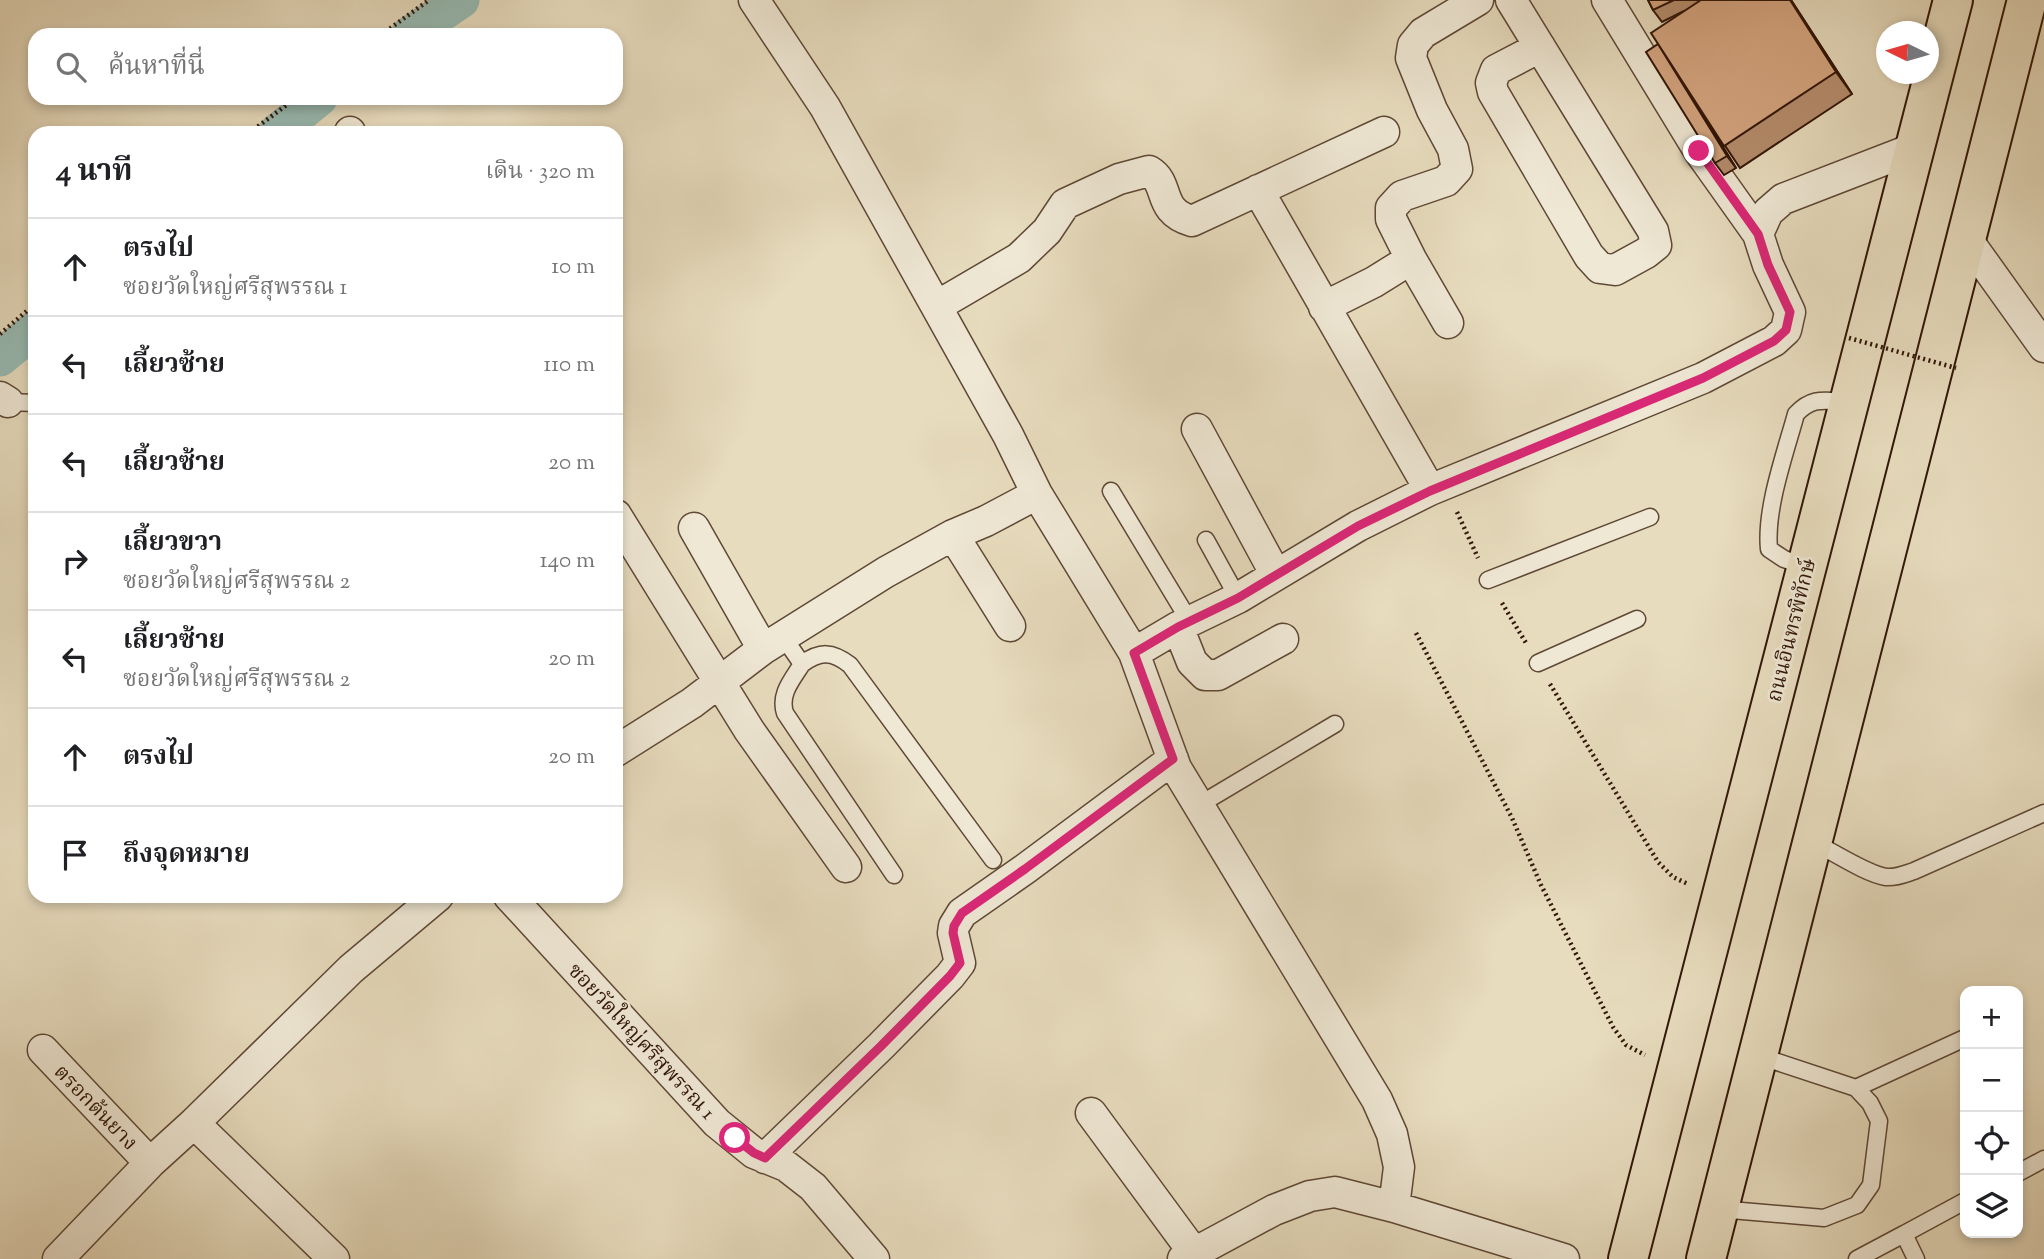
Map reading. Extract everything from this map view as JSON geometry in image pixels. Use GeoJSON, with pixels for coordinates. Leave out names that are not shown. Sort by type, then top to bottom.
{"type":"FeatureCollection","features":[{"type":"Feature","properties":{"kind":"main road","name":"ถนนอินทรพิทักษ์"},"geometry":{"type":"LineString","coordinates":[[1628,1259],[1953,0]]}},
{"type":"Feature","properties":{"kind":"main road"},"geometry":{"type":"LineString","coordinates":[[1706,1259],[2027,0]]}},
{"type":"Feature","properties":{"kind":"street"},"geometry":{"type":"LineString","coordinates":[[754,0],[825,107],[1008,435],[1037,494],[1134,653],[1173,759],[1199,805],[1377,1100],[1392,1135],[1399,1167],[1394,1207]]}},
{"type":"Feature","properties":{"kind":"street"},"geometry":{"type":"LineString","coordinates":[[1448,323],[1391,219],[1391,208],[1402,196],[1446,181],[1457,169],[1453,149],[1432,110],[1411,58],[1413,45],[1423,33],[1478,0]]}},
{"type":"Feature","properties":{"kind":"street"},"geometry":{"type":"LineString","coordinates":[[1511,0],[1540,47],[1653,231],[1656,244],[1646,253],[1615,270],[1600,268],[1589,256],[1493,92],[1491,83],[1496,70],[1540,47]]}},
{"type":"Feature","properties":{"kind":"street"},"geometry":{"type":"LineString","coordinates":[[1134,653],[1238,598],[1358,526],[1437,488],[1703,378],[1774,341],[1786,330],[1790,312],[1768,265],[1758,234],[1699,151],[1610,1]]}},
{"type":"Feature","properties":{"kind":"street"},"geometry":{"type":"LineString","coordinates":[[937,306],[1019,258],[1047,232],[1065,204],[1119,179],[1149,171],[1156,175],[1166,201],[1177,217],[1192,221],[1384,132]]}},
{"type":"Feature","properties":{"kind":"street"},"geometry":{"type":"LineString","coordinates":[[1758,234],[1768,212],[1783,200],[1915,148]]}},
{"type":"Feature","properties":{"kind":"street"},"geometry":{"type":"LineString","coordinates":[[1258,190],[1324,307],[1437,488]]}},
{"type":"Feature","properties":{"kind":"street"},"geometry":{"type":"LineString","coordinates":[[1966,238],[2044,347]]}},
{"type":"Feature","properties":{"kind":"street"},"geometry":{"type":"LineString","coordinates":[[1324,307],[1374,282],[1411,259]]}},
{"type":"Feature","properties":{"kind":"street"},"geometry":{"type":"LineString","coordinates":[[1197,429],[1276,575]]}},
{"type":"Feature","properties":{"kind":"street"},"geometry":{"type":"LineString","coordinates":[[623,747],[886,572],[953,535],[1037,494]]}},
{"type":"Feature","properties":{"kind":"street"},"geometry":{"type":"LineString","coordinates":[[623,527],[749,730],[846,867]]}},
{"type":"Feature","properties":{"kind":"street"},"geometry":{"type":"LineString","coordinates":[[694,528],[774,644]]}},
{"type":"Feature","properties":{"kind":"street"},"geometry":{"type":"LineString","coordinates":[[953,535],[1010,626]]}},
{"type":"Feature","properties":{"kind":"street"},"geometry":{"type":"LineString","coordinates":[[1184,625],[1192,662],[1205,676],[1218,675],[1283,639]]}},
{"type":"Feature","properties":{"kind":"street"},"geometry":{"type":"LineString","coordinates":[[765,1158],[950,976],[960,963],[953,933],[962,913],[1173,759]]}},
{"type":"Feature","properties":{"kind":"street"},"geometry":{"type":"LineString","coordinates":[[58,1259],[150,1163],[351,968],[430,903]]}},
{"type":"Feature","properties":{"kind":"street","name":"ซอยวัดใหญ่ศรีสุพรรณ 1"},"geometry":{"type":"LineString","coordinates":[[515,903],[717,1123],[754,1153],[786,1166],[813,1188],[874,1259]]}},
{"type":"Feature","properties":{"kind":"street","name":"ตรอกต้นยาง"},"geometry":{"type":"LineString","coordinates":[[43,1050],[150,1163]]}},
{"type":"Feature","properties":{"kind":"street"},"geometry":{"type":"LineString","coordinates":[[1091,1113],[1188,1256],[1274,1210],[1310,1196],[1335,1192],[1394,1207],[1564,1259]]}},
{"type":"Feature","properties":{"kind":"street"},"geometry":{"type":"LineString","coordinates":[[194,1123],[334,1259]]}},
{"type":"Feature","properties":{"kind":"lane"},"geometry":{"type":"LineString","coordinates":[[1111,491],[1184,625]]}},
{"type":"Feature","properties":{"kind":"lane"},"geometry":{"type":"LineString","coordinates":[[1488,580],[1650,517]]}},
{"type":"Feature","properties":{"kind":"lane"},"geometry":{"type":"LineString","coordinates":[[1206,540],[1238,598]]}},
{"type":"Feature","properties":{"kind":"lane"},"geometry":{"type":"LineString","coordinates":[[1538,663],[1637,619]]}},
{"type":"Feature","properties":{"kind":"lane"},"geometry":{"type":"LineString","coordinates":[[774,644],[802,664]]}},
{"type":"Feature","properties":{"kind":"lane"},"geometry":{"type":"LineString","coordinates":[[894,876],[785,713],[781,703],[802,664],[810,658],[826,654],[840,657],[850,665],[993,860]]}},
{"type":"Feature","properties":{"kind":"lane"},"geometry":{"type":"LineString","coordinates":[[1199,805],[1335,724]]}},
{"type":"Feature","properties":{"kind":"lane"},"geometry":{"type":"LineString","coordinates":[[1811,841],[1864,869],[1884,877],[1897,877],[2044,813]]}},
{"type":"Feature","properties":{"kind":"lane"},"geometry":{"type":"LineString","coordinates":[[1856,1088],[1960,1040]]}},
{"type":"Feature","properties":{"kind":"lane"},"geometry":{"type":"LineString","coordinates":[[1718,1209],[1824,1218],[1857,1205],[1871,1185],[1879,1121],[1870,1102],[1856,1088],[1756,1055]]}},
{"type":"Feature","properties":{"kind":"lane"},"geometry":{"type":"LineString","coordinates":[[2023,1170],[2044,1159]]}},
{"type":"Feature","properties":{"kind":"lane"},"geometry":{"type":"LineString","coordinates":[[1857,1259],[1960,1204]]}},
{"type":"Feature","properties":{"kind":"lane"},"geometry":{"type":"LineString","coordinates":[[1904,1234],[1916,1259]]}},
{"type":"Feature","properties":{"kind":"path"},"geometry":{"type":"LineString","coordinates":[[391,28],[429,0]]}},
{"type":"Feature","properties":{"kind":"path"},"geometry":{"type":"LineString","coordinates":[[258,126],[287,105]]}},
{"type":"Feature","properties":{"kind":"path"},"geometry":{"type":"LineString","coordinates":[[0,334],[28,310]]}},
{"type":"Feature","properties":{"kind":"path"},"geometry":{"type":"LineString","coordinates":[[1849,338],[1956,368]]}},
{"type":"Feature","properties":{"kind":"path"},"geometry":{"type":"LineString","coordinates":[[1437,488],[1488,580],[1658,862],[1673,877],[1691,885]]}},
{"type":"Feature","properties":{"kind":"path"},"geometry":{"type":"LineString","coordinates":[[1416,633],[1506,807],[1541,885],[1613,1027],[1626,1045],[1641,1054],[1653,1057]]}},
{"type":"Feature","properties":{"kind":"building"},"geometry":{"type":"Polygon","coordinates":[[[1648,0],[1674,0],[1653,10],[1648,0]]]}},
{"type":"Feature","properties":{"kind":"building"},"geometry":{"type":"Polygon","coordinates":[[[1701,0],[1790,0],[1836,72],[1724,146],[1651,33],[1701,0]]]}},
{"type":"Feature","properties":{"kind":"building"},"geometry":{"type":"Polygon","coordinates":[[[1658,44],[1727,156],[1715,163],[1646,52],[1658,44]]]}},
{"type":"Feature","properties":{"kind":"waterway"},"geometry":{"type":"LineString","coordinates":[[419,28],[461,0]]}},
{"type":"Feature","properties":{"kind":"waterway"},"geometry":{"type":"LineString","coordinates":[[285,126],[310,105]]}},
{"type":"Feature","properties":{"kind":"waterway"},"geometry":{"type":"LineString","coordinates":[[0,358],[28,335]]}},
{"type":"Feature","properties":{"kind":"route"},"geometry":{"type":"LineString","coordinates":[[735,1138],[765,1158],[950,976],[960,963],[953,933],[962,913],[1173,759],[1134,653],[1178,627],[1238,598],[1358,526],[1430,491],[1703,378],[1774,341],[1786,330],[1790,312],[1768,265],[1758,234],[1699,151]]}}]}
